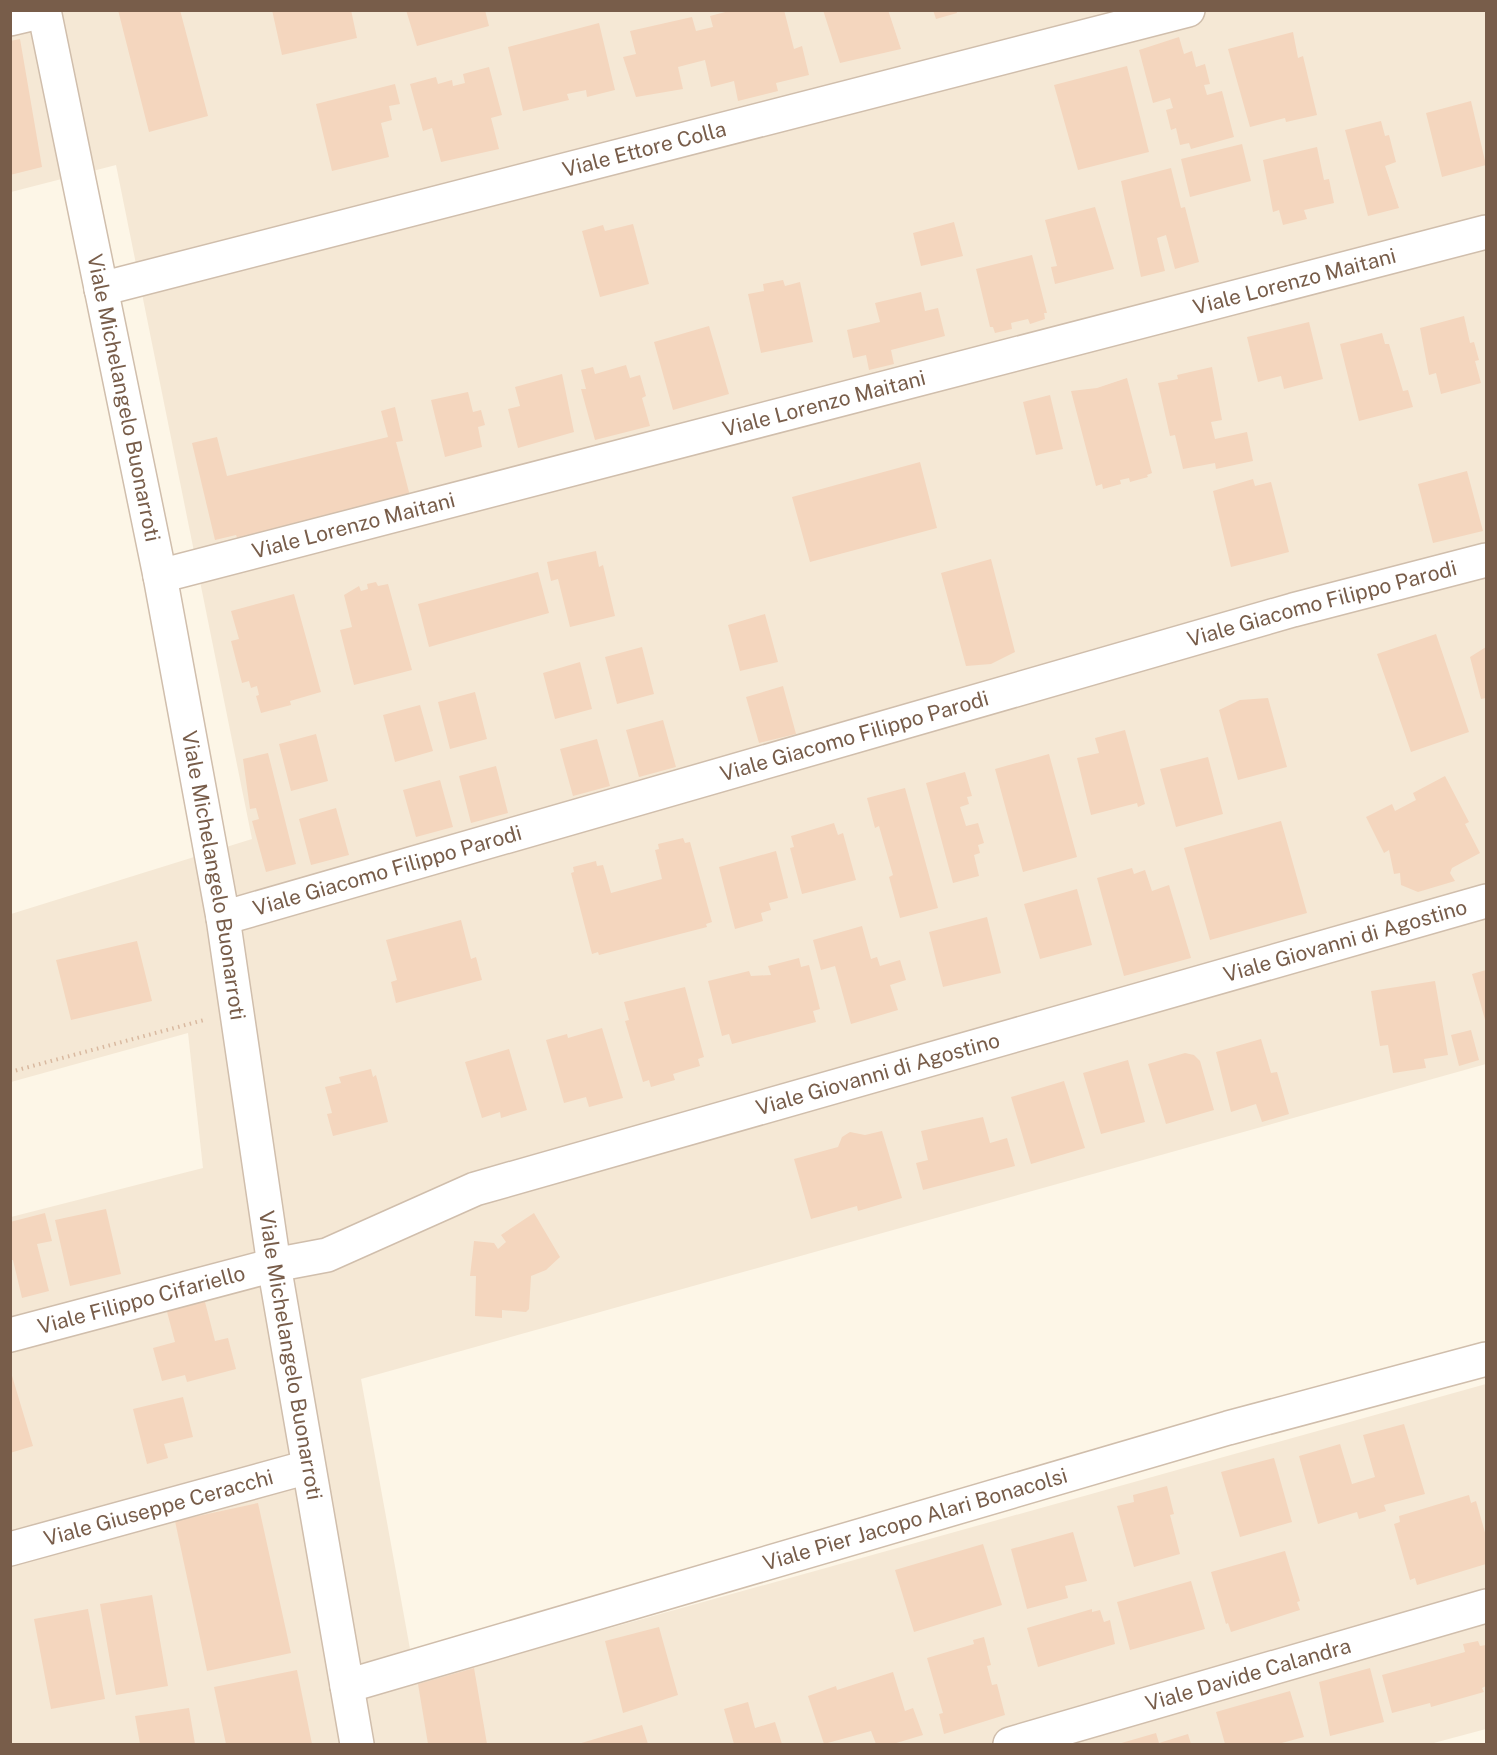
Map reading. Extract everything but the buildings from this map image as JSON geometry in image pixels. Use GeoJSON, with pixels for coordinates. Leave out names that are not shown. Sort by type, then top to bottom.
{"type":"FeatureCollection","features":[{"type":"Feature","properties":{"kind":"street","name":"Viale Ettore Colla"},"geometry":{"type":"LineString","coordinates":[[101,289],[1188,10]]}},
{"type":"Feature","properties":{"kind":"street","name":"Viale Michelangelo Buonarroti"},"geometry":{"type":"LineString","coordinates":[[44,11],[160,576],[223,918],[234,1010],[274,1265],[357,1744]]}},
{"type":"Feature","properties":{"kind":"street"},"geometry":{"type":"LineString","coordinates":[[10,19],[44,11]]}},
{"type":"Feature","properties":{"kind":"street","name":"Viale Lorenzo Maitani"},"geometry":{"type":"LineString","coordinates":[[160,576],[1486,232]]}},
{"type":"Feature","properties":{"kind":"street","name":"Viale Giacomo Filippo Parodi"},"geometry":{"type":"LineString","coordinates":[[223,918],[1293,610],[1486,560]]}},
{"type":"Feature","properties":{"kind":"street","name":"Viale Giovanni di Agostino"},"geometry":{"type":"LineString","coordinates":[[274,1265],[336,1252],[475,1189],[1486,901]]}},
{"type":"Feature","properties":{"kind":"street","name":"Viale Filippo Cifariello"},"geometry":{"type":"LineString","coordinates":[[10,1335],[274,1265]]}},
{"type":"Feature","properties":{"kind":"street","name":"Viale Pier Jacopo Alari Bonacolsi"},"geometry":{"type":"LineString","coordinates":[[347,1686],[1228,1428],[1486,1359]]}},
{"type":"Feature","properties":{"kind":"street","name":"Viale Giuseppe Ceracchi"},"geometry":{"type":"LineString","coordinates":[[10,1549],[308,1467]]}},
{"type":"Feature","properties":{"kind":"street","name":"Viale Davide Calandra"},"geometry":{"type":"LineString","coordinates":[[1010,1744],[1486,1606]]}},
{"type":"Feature","properties":{"kind":"path"},"geometry":{"type":"LineString","coordinates":[[10,1072],[234,1010]]}},
{"type":"Feature","properties":{"kind":"shaded area"},"geometry":{"type":"Polygon","coordinates":[[[11,11],[1486,11],[1486,1064],[361,1379],[416,1682],[1486,1384],[1486,1729],[1430,1744],[11,1744],[11,1217],[203,1168],[188,1033],[11,1082],[11,914],[252,839],[116,165],[11,192],[11,11]]]}}]}
